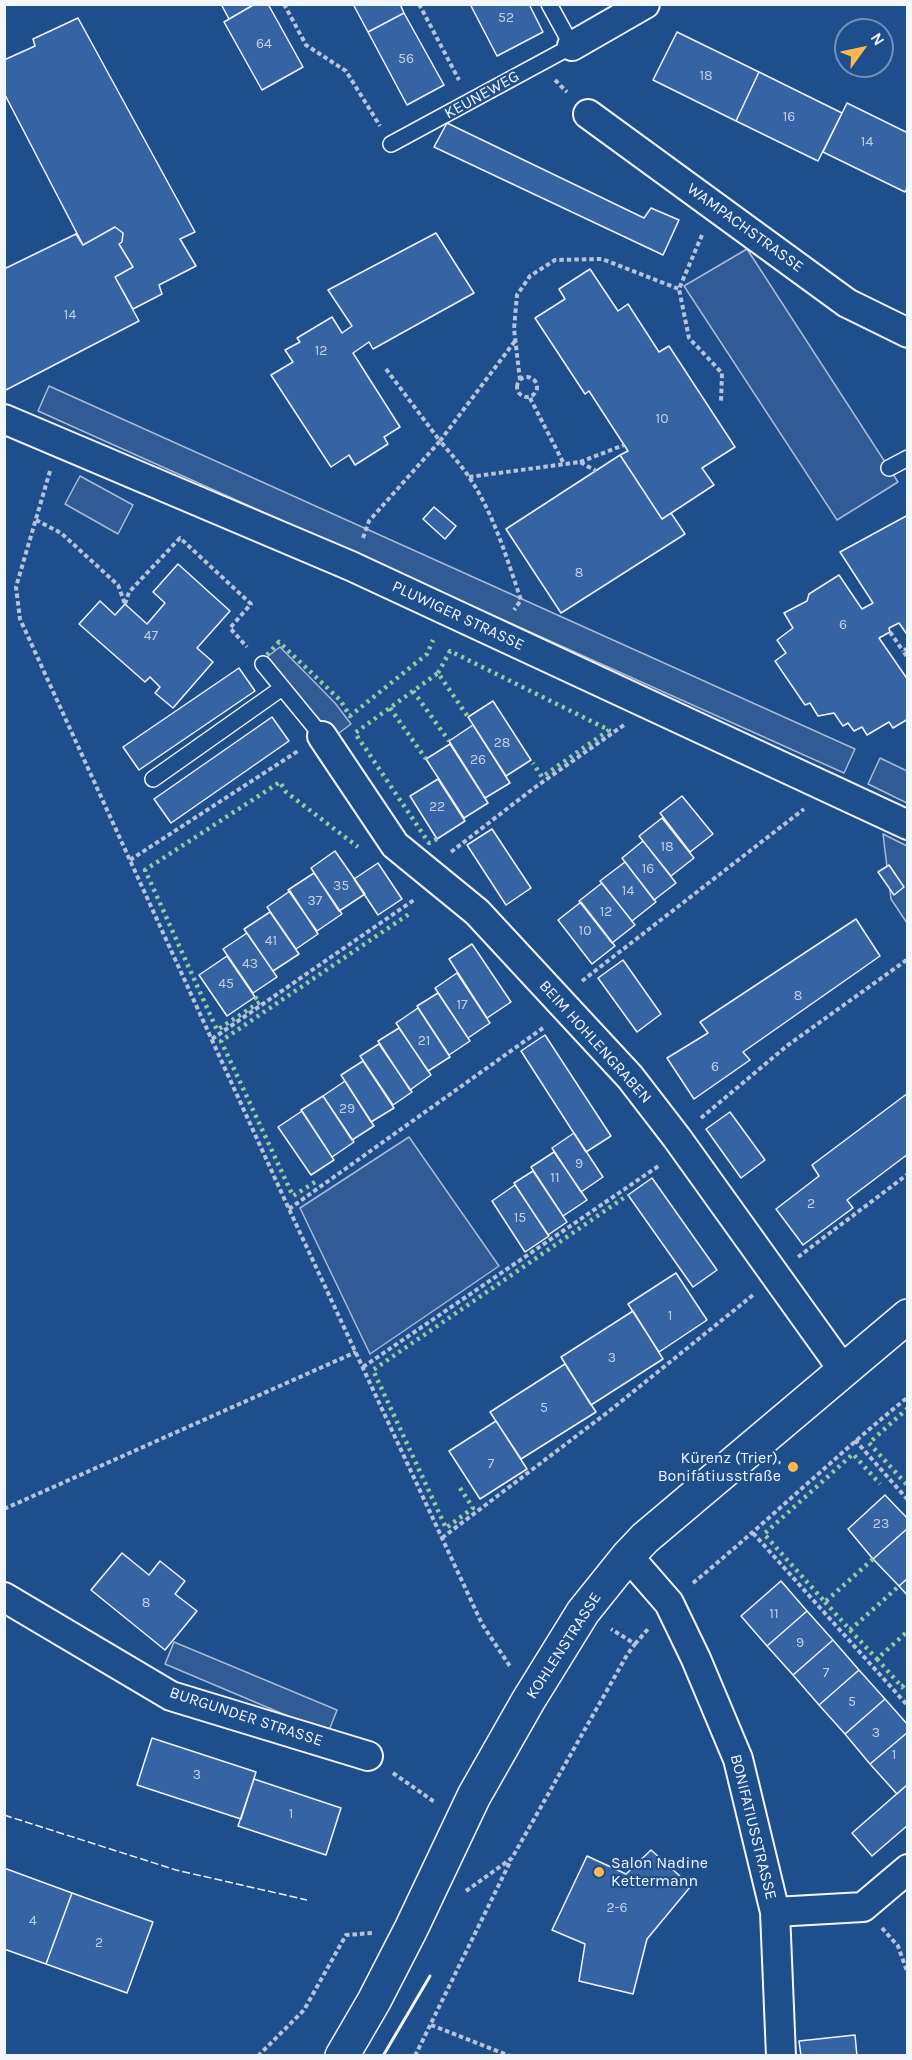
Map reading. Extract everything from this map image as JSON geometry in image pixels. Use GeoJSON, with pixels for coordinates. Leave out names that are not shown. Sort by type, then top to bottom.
{"type":"FeatureCollection","features":[{"type":"Feature","properties":{"kind":"main road","name":"KOHLENSTRASSE"},"geometry":{"type":"LineString","coordinates":[[327,2055],[348,2045],[411,1929],[474,1796],[528,1701],[583,1612],[645,1538],[908,1316]]}},
{"type":"Feature","properties":{"kind":"street","name":"KEUNEWEG"},"geometry":{"type":"LineString","coordinates":[[572,46],[645,4]]}},
{"type":"Feature","properties":{"kind":"street","name":"WAMPACHSTRASSE"},"geometry":{"type":"LineString","coordinates":[[588,114],[847,303],[908,333]]}},
{"type":"Feature","properties":{"kind":"street","name":"PLUWIGER STRASSE"},"geometry":{"type":"LineString","coordinates":[[4,418],[351,566],[908,825]]}},
{"type":"Feature","properties":{"kind":"street","name":"BEIM HOHLENGRABEN"},"geometry":{"type":"LineString","coordinates":[[322,736],[395,845],[477,912],[630,1077],[677,1138],[844,1371]]}},
{"type":"Feature","properties":{"kind":"street","name":"BONIFATIUSSTRASSE"},"geometry":{"type":"LineString","coordinates":[[628,1556],[669,1603],[696,1659],[738,1759],[775,1912],[781,2055]]}},
{"type":"Feature","properties":{"kind":"street","name":"BURGUNDER STRASSE"},"geometry":{"type":"LineString","coordinates":[[4,1596],[171,1696],[368,1756]]}},
{"type":"Feature","properties":{"kind":"street"},"geometry":{"type":"LineString","coordinates":[[775,1912],[863,1907],[908,1869]]}},
{"type":"Feature","properties":{"kind":"lane"},"geometry":{"type":"LineString","coordinates":[[549,4],[572,46]]}},
{"type":"Feature","properties":{"kind":"lane","name":"KEUNEWEG"},"geometry":{"type":"LineString","coordinates":[[391,144],[572,46]]}},
{"type":"Feature","properties":{"kind":"lane"},"geometry":{"type":"LineString","coordinates":[[889,468],[908,458]]}},
{"type":"Feature","properties":{"kind":"lane"},"geometry":{"type":"LineString","coordinates":[[263,664],[322,736]]}},
{"type":"Feature","properties":{"kind":"lane"},"geometry":{"type":"LineString","coordinates":[[153,779],[282,688]]}},
{"type":"Feature","properties":{"kind":"path"},"geometry":{"type":"LineString","coordinates":[[284,4],[306,45],[346,71],[391,144]]}},
{"type":"Feature","properties":{"kind":"path"},"geometry":{"type":"LineString","coordinates":[[419,4],[471,102]]}},
{"type":"Feature","properties":{"kind":"path"},"geometry":{"type":"LineString","coordinates":[[541,62],[551,76],[588,114]]}},
{"type":"Feature","properties":{"kind":"path"},"geometry":{"type":"LineString","coordinates":[[714,206],[679,289],[689,338],[722,373],[721,404]]}},
{"type":"Feature","properties":{"kind":"path"},"geometry":{"type":"LineString","coordinates":[[530,398],[518,393],[517,386],[520,380],[515,340],[517,295],[530,276],[555,260],[602,259],[679,289]]}},
{"type":"Feature","properties":{"kind":"path"},"geometry":{"type":"LineString","coordinates":[[351,566],[369,521],[440,441],[515,340]]}},
{"type":"Feature","properties":{"kind":"path"},"geometry":{"type":"LineString","coordinates":[[386,369],[469,477],[500,541],[521,600],[499,635]]}},
{"type":"Feature","properties":{"kind":"path"},"geometry":{"type":"LineString","coordinates":[[520,380],[530,377],[535,381],[537,391],[530,398]]}},
{"type":"Feature","properties":{"kind":"path"},"geometry":{"type":"LineString","coordinates":[[530,398],[564,464]]}},
{"type":"Feature","properties":{"kind":"path"},"geometry":{"type":"LineString","coordinates":[[58,442],[16,587],[20,619],[289,1209],[482,1624],[511,1668],[528,1701]]}},
{"type":"Feature","properties":{"kind":"path"},"geometry":{"type":"LineString","coordinates":[[469,477],[580,462],[624,445]]}},
{"type":"Feature","properties":{"kind":"path"},"geometry":{"type":"LineString","coordinates":[[580,462],[596,471]]}},
{"type":"Feature","properties":{"kind":"path"},"geometry":{"type":"LineString","coordinates":[[36,520],[61,532],[118,585],[125,604],[129,592],[180,538],[250,604],[230,628],[263,664]]}},
{"type":"Feature","properties":{"kind":"path"},"geometry":{"type":"LineString","coordinates":[[890,632],[908,658]]}},
{"type":"Feature","properties":{"kind":"path"},"geometry":{"type":"LineString","coordinates":[[903,651],[908,648]]}},
{"type":"Feature","properties":{"kind":"path"},"geometry":{"type":"LineString","coordinates":[[426,871],[534,788],[612,733]]}},
{"type":"Feature","properties":{"kind":"path"},"geometry":{"type":"LineString","coordinates":[[130,860],[278,764]]}},
{"type":"Feature","properties":{"kind":"path"},"geometry":{"type":"LineString","coordinates":[[558,1000],[830,790]]}},
{"type":"Feature","properties":{"kind":"path"},"geometry":{"type":"LineString","coordinates":[[212,1039],[406,906]]}},
{"type":"Feature","properties":{"kind":"path"},"geometry":{"type":"LineString","coordinates":[[677,1138],[788,1046],[908,959]]}},
{"type":"Feature","properties":{"kind":"path"},"geometry":{"type":"LineString","coordinates":[[289,1209],[514,1048]]}},
{"type":"Feature","properties":{"kind":"path"},"geometry":{"type":"LineString","coordinates":[[442,1538],[608,1412],[776,1276],[908,1174]]}},
{"type":"Feature","properties":{"kind":"path"},"geometry":{"type":"LineString","coordinates":[[363,1367],[644,1177]]}},
{"type":"Feature","properties":{"kind":"path"},"geometry":{"type":"LineString","coordinates":[[4,1509],[356,1352]]}},
{"type":"Feature","properties":{"kind":"path"},"geometry":{"type":"LineString","coordinates":[[415,2055],[512,1858],[635,1644],[669,1603],[753,1533],[855,1440],[908,1397]]}},
{"type":"Feature","properties":{"kind":"path"},"geometry":{"type":"LineString","coordinates":[[855,1440],[908,1500]]}},
{"type":"Feature","properties":{"kind":"path"},"geometry":{"type":"LineString","coordinates":[[753,1533],[908,1706]]}},
{"type":"Feature","properties":{"kind":"path"},"geometry":{"type":"LineString","coordinates":[[583,1612],[635,1644]]}},
{"type":"Feature","properties":{"kind":"path"},"geometry":{"type":"LineString","coordinates":[[368,1756],[437,1804]]}},
{"type":"Feature","properties":{"kind":"path"},"geometry":{"type":"LineString","coordinates":[[464,1892],[512,1858]]}},
{"type":"Feature","properties":{"kind":"path"},"geometry":{"type":"LineString","coordinates":[[863,1907],[898,1946],[908,1974]]}},
{"type":"Feature","properties":{"kind":"path"},"geometry":{"type":"LineString","coordinates":[[258,2055],[304,2010],[346,1935],[411,1929]]}},
{"type":"Feature","properties":{"kind":"path"},"geometry":{"type":"LineString","coordinates":[[431,2025],[497,2053],[510,2055]]}},
{"type":"Feature","properties":{"kind":"shaded area"},"geometry":{"type":"Polygon","coordinates":[[[747,249],[898,482],[837,520],[684,286],[747,249]]]}},
{"type":"Feature","properties":{"kind":"shaded area"},"geometry":{"type":"Polygon","coordinates":[[[49,386],[855,749],[844,773],[38,411],[49,386]]]}},
{"type":"Feature","properties":{"kind":"shaded area"},"geometry":{"type":"Polygon","coordinates":[[[80,476],[133,505],[118,534],[65,504],[80,476]]]}},
{"type":"Feature","properties":{"kind":"shaded area"},"geometry":{"type":"Polygon","coordinates":[[[280,647],[335,703],[351,724],[335,736],[263,660],[280,647]]]}},
{"type":"Feature","properties":{"kind":"shaded area"},"geometry":{"type":"Polygon","coordinates":[[[880,758],[907,771],[907,803],[868,784],[880,758]]]}},
{"type":"Feature","properties":{"kind":"shaded area"},"geometry":{"type":"Polygon","coordinates":[[[883,834],[907,846],[907,923],[891,899],[883,834]]]}},
{"type":"Feature","properties":{"kind":"shaded area"},"geometry":{"type":"Polygon","coordinates":[[[409,1137],[499,1266],[370,1354],[300,1208],[409,1137]]]}},
{"type":"Feature","properties":{"kind":"shaded area"},"geometry":{"type":"Polygon","coordinates":[[[174,1642],[337,1710],[328,1733],[165,1664],[174,1642]]]}},
{"type":"Feature","properties":{"kind":"building"},"geometry":{"type":"Polygon","coordinates":[[[221,4],[255,4],[229,19],[221,4]]]}},
{"type":"Feature","properties":{"kind":"building"},"geometry":{"type":"Polygon","coordinates":[[[255,4],[268,4],[303,67],[262,90],[224,22],[255,4]]]}},
{"type":"Feature","properties":{"kind":"building"},"geometry":{"type":"Polygon","coordinates":[[[353,4],[400,4],[404,13],[368,32],[353,4]]]}},
{"type":"Feature","properties":{"kind":"building"},"geometry":{"type":"Polygon","coordinates":[[[470,4],[529,4],[543,32],[497,56],[470,4]]]}},
{"type":"Feature","properties":{"kind":"building"},"geometry":{"type":"Polygon","coordinates":[[[404,13],[444,85],[407,105],[368,32],[404,13]]]}},
{"type":"Feature","properties":{"kind":"building"},"geometry":{"type":"Polygon","coordinates":[[[78,18],[195,232],[180,239],[196,266],[159,285],[162,294],[133,309],[115,277],[133,267],[119,244],[122,242],[123,233],[115,227],[83,245],[4,93],[4,60],[35,46],[33,39],[78,18]]]}},
{"type":"Feature","properties":{"kind":"building"},"geometry":{"type":"Polygon","coordinates":[[[677,32],[759,72],[736,121],[653,80],[677,32]]]}},
{"type":"Feature","properties":{"kind":"building"},"geometry":{"type":"Polygon","coordinates":[[[759,72],[842,113],[818,161],[736,121],[759,72]]]}},
{"type":"Feature","properties":{"kind":"building"},"geometry":{"type":"Polygon","coordinates":[[[847,103],[908,133],[908,186],[905,192],[823,152],[847,103]]]}},
{"type":"Feature","properties":{"kind":"building"},"geometry":{"type":"Polygon","coordinates":[[[447,123],[644,218],[651,208],[679,220],[663,255],[434,147],[447,123]]]}},
{"type":"Feature","properties":{"kind":"building"},"geometry":{"type":"Polygon","coordinates":[[[115,227],[123,233],[122,242],[119,244],[133,267],[115,277],[139,321],[4,391],[4,269],[76,234],[83,245],[115,227]]]}},
{"type":"Feature","properties":{"kind":"building"},"geometry":{"type":"Polygon","coordinates":[[[436,233],[474,293],[373,349],[369,342],[353,353],[400,427],[384,437],[388,444],[355,465],[349,455],[331,467],[271,375],[293,362],[285,350],[300,342],[297,338],[332,317],[342,333],[352,326],[328,290],[436,233]]]}},
{"type":"Feature","properties":{"kind":"building"},"geometry":{"type":"Polygon","coordinates":[[[590,269],[618,311],[628,304],[659,352],[669,346],[735,447],[702,468],[714,485],[662,519],[620,455],[628,451],[589,391],[585,394],[535,318],[565,299],[559,289],[590,269]]]}},
{"type":"Feature","properties":{"kind":"building"},"geometry":{"type":"Polygon","coordinates":[[[620,455],[662,519],[671,513],[685,534],[561,613],[506,529],[620,455]]]}},
{"type":"Feature","properties":{"kind":"building"},"geometry":{"type":"Polygon","coordinates":[[[434,507],[456,526],[445,539],[423,519],[434,507]]]}},
{"type":"Feature","properties":{"kind":"building"},"geometry":{"type":"Polygon","coordinates":[[[908,515],[908,633],[899,623],[889,628],[890,632],[879,638],[908,680],[908,719],[893,728],[889,722],[867,735],[862,727],[854,731],[848,723],[843,726],[834,713],[818,716],[810,703],[805,705],[775,661],[786,653],[777,640],[793,628],[784,613],[807,601],[809,594],[839,575],[862,609],[873,603],[840,552],[908,515]]]}},
{"type":"Feature","properties":{"kind":"building"},"geometry":{"type":"Polygon","coordinates":[[[178,564],[230,611],[197,648],[213,662],[173,708],[155,693],[160,687],[150,677],[145,682],[79,624],[100,601],[115,615],[125,604],[147,624],[165,603],[153,592],[178,564]]]}},
{"type":"Feature","properties":{"kind":"building"},"geometry":{"type":"Polygon","coordinates":[[[239,668],[255,691],[139,770],[123,747],[239,668]]]}},
{"type":"Feature","properties":{"kind":"building"},"geometry":{"type":"Polygon","coordinates":[[[493,701],[531,760],[506,776],[468,717],[493,701]]]}},
{"type":"Feature","properties":{"kind":"building"},"geometry":{"type":"Polygon","coordinates":[[[272,717],[289,741],[171,823],[154,799],[272,717]]]}},
{"type":"Feature","properties":{"kind":"building"},"geometry":{"type":"Polygon","coordinates":[[[473,725],[510,783],[485,798],[449,741],[473,725]]]}},
{"type":"Feature","properties":{"kind":"building"},"geometry":{"type":"Polygon","coordinates":[[[450,744],[488,803],[464,818],[426,759],[450,744]]]}},
{"type":"Feature","properties":{"kind":"building"},"geometry":{"type":"Polygon","coordinates":[[[438,779],[465,821],[437,839],[410,796],[438,779]]]}},
{"type":"Feature","properties":{"kind":"building"},"geometry":{"type":"Polygon","coordinates":[[[682,796],[713,834],[690,852],[660,813],[682,796]]]}},
{"type":"Feature","properties":{"kind":"building"},"geometry":{"type":"Polygon","coordinates":[[[662,818],[694,858],[671,876],[639,836],[662,818]]]}},
{"type":"Feature","properties":{"kind":"building"},"geometry":{"type":"Polygon","coordinates":[[[492,829],[531,888],[506,905],[467,845],[492,829]]]}},
{"type":"Feature","properties":{"kind":"building"},"geometry":{"type":"Polygon","coordinates":[[[643,841],[676,883],[654,900],[622,858],[643,841]]]}},
{"type":"Feature","properties":{"kind":"building"},"geometry":{"type":"Polygon","coordinates":[[[335,851],[365,894],[339,911],[311,868],[335,851]]]}},
{"type":"Feature","properties":{"kind":"building"},"geometry":{"type":"Polygon","coordinates":[[[625,862],[656,902],[632,921],[600,881],[625,862]]]}},
{"type":"Feature","properties":{"kind":"building"},"geometry":{"type":"Polygon","coordinates":[[[378,863],[402,899],[378,915],[354,879],[378,863]]]}},
{"type":"Feature","properties":{"kind":"building"},"geometry":{"type":"Polygon","coordinates":[[[889,865],[904,887],[894,895],[878,872],[889,865]]]}},
{"type":"Feature","properties":{"kind":"building"},"geometry":{"type":"Polygon","coordinates":[[[314,873],[342,914],[317,931],[288,890],[314,873]]]}},
{"type":"Feature","properties":{"kind":"building"},"geometry":{"type":"Polygon","coordinates":[[[602,883],[635,925],[612,943],[579,901],[602,883]]]}},
{"type":"Feature","properties":{"kind":"building"},"geometry":{"type":"Polygon","coordinates":[[[290,891],[318,934],[296,949],[267,907],[290,891]]]}},
{"type":"Feature","properties":{"kind":"building"},"geometry":{"type":"Polygon","coordinates":[[[581,902],[615,946],[592,964],[558,920],[581,902]]]}},
{"type":"Feature","properties":{"kind":"building"},"geometry":{"type":"Polygon","coordinates":[[[270,912],[299,954],[273,971],[244,929],[270,912]]]}},
{"type":"Feature","properties":{"kind":"building"},"geometry":{"type":"Polygon","coordinates":[[[856,919],[880,956],[743,1052],[750,1060],[694,1099],[667,1058],[708,1033],[700,1022],[856,919]]]}},
{"type":"Feature","properties":{"kind":"building"},"geometry":{"type":"Polygon","coordinates":[[[247,933],[277,977],[253,993],[223,949],[247,933]]]}},
{"type":"Feature","properties":{"kind":"building"},"geometry":{"type":"Polygon","coordinates":[[[472,944],[511,1002],[487,1018],[449,959],[472,944]]]}},
{"type":"Feature","properties":{"kind":"building"},"geometry":{"type":"Polygon","coordinates":[[[227,956],[255,997],[227,1016],[199,975],[227,956]]]}},
{"type":"Feature","properties":{"kind":"building"},"geometry":{"type":"Polygon","coordinates":[[[623,960],[661,1014],[637,1032],[598,978],[623,960]]]}},
{"type":"Feature","properties":{"kind":"building"},"geometry":{"type":"Polygon","coordinates":[[[457,973],[490,1023],[468,1038],[435,988],[457,973]]]}},
{"type":"Feature","properties":{"kind":"building"},"geometry":{"type":"Polygon","coordinates":[[[438,993],[470,1041],[449,1055],[417,1006],[438,993]]]}},
{"type":"Feature","properties":{"kind":"building"},"geometry":{"type":"Polygon","coordinates":[[[418,1008],[450,1057],[428,1071],[396,1023],[418,1008]]]}},
{"type":"Feature","properties":{"kind":"building"},"geometry":{"type":"Polygon","coordinates":[[[399,1028],[431,1075],[410,1090],[378,1041],[399,1028]]]}},
{"type":"Feature","properties":{"kind":"building"},"geometry":{"type":"Polygon","coordinates":[[[545,1035],[611,1136],[586,1152],[521,1051],[545,1035]]]}},
{"type":"Feature","properties":{"kind":"building"},"geometry":{"type":"Polygon","coordinates":[[[379,1044],[412,1092],[393,1105],[360,1056],[379,1044]]]}},
{"type":"Feature","properties":{"kind":"building"},"geometry":{"type":"Polygon","coordinates":[[[363,1061],[394,1108],[371,1122],[341,1075],[363,1061]]]}},
{"type":"Feature","properties":{"kind":"building"},"geometry":{"type":"Polygon","coordinates":[[[345,1081],[374,1126],[352,1140],[323,1096],[345,1081]]]}},
{"type":"Feature","properties":{"kind":"building"},"geometry":{"type":"Polygon","coordinates":[[[908,1093],[908,1154],[847,1200],[853,1208],[803,1245],[776,1209],[819,1176],[812,1165],[908,1093]]]}},
{"type":"Feature","properties":{"kind":"building"},"geometry":{"type":"Polygon","coordinates":[[[323,1096],[354,1142],[332,1157],[301,1110],[323,1096]]]}},
{"type":"Feature","properties":{"kind":"building"},"geometry":{"type":"Polygon","coordinates":[[[302,1111],[334,1160],[311,1175],[278,1127],[302,1111]]]}},
{"type":"Feature","properties":{"kind":"building"},"geometry":{"type":"Polygon","coordinates":[[[730,1112],[765,1160],[741,1178],[706,1129],[730,1112]]]}},
{"type":"Feature","properties":{"kind":"building"},"geometry":{"type":"Polygon","coordinates":[[[574,1133],[603,1177],[581,1192],[552,1148],[574,1133]]]}},
{"type":"Feature","properties":{"kind":"building"},"geometry":{"type":"Polygon","coordinates":[[[554,1152],[587,1200],[563,1216],[531,1167],[554,1152]]]}},
{"type":"Feature","properties":{"kind":"building"},"geometry":{"type":"Polygon","coordinates":[[[533,1171],[567,1222],[548,1235],[514,1183],[533,1171]]]}},
{"type":"Feature","properties":{"kind":"building"},"geometry":{"type":"Polygon","coordinates":[[[652,1178],[717,1270],[693,1287],[628,1195],[652,1178]]]}},
{"type":"Feature","properties":{"kind":"building"},"geometry":{"type":"Polygon","coordinates":[[[515,1185],[549,1236],[525,1252],[492,1201],[515,1185]]]}},
{"type":"Feature","properties":{"kind":"building"},"geometry":{"type":"Polygon","coordinates":[[[676,1273],[707,1320],[659,1352],[628,1304],[676,1273]]]}},
{"type":"Feature","properties":{"kind":"building"},"geometry":{"type":"Polygon","coordinates":[[[633,1311],[663,1359],[591,1405],[561,1357],[633,1311]]]}},
{"type":"Feature","properties":{"kind":"building"},"geometry":{"type":"Polygon","coordinates":[[[565,1364],[596,1412],[521,1459],[490,1412],[565,1364]]]}},
{"type":"Feature","properties":{"kind":"building"},"geometry":{"type":"Polygon","coordinates":[[[496,1421],[527,1469],[480,1499],[449,1451],[496,1421]]]}},
{"type":"Feature","properties":{"kind":"building"},"geometry":{"type":"Polygon","coordinates":[[[885,1495],[908,1519],[908,1528],[873,1559],[848,1529],[885,1495]]]}},
{"type":"Feature","properties":{"kind":"building"},"geometry":{"type":"Polygon","coordinates":[[[908,1528],[908,1578],[899,1586],[873,1559],[908,1528]]]}},
{"type":"Feature","properties":{"kind":"building"},"geometry":{"type":"Polygon","coordinates":[[[122,1553],[149,1575],[160,1561],[185,1581],[175,1594],[197,1611],[165,1650],[91,1590],[122,1553]]]}},
{"type":"Feature","properties":{"kind":"building"},"geometry":{"type":"Polygon","coordinates":[[[908,1578],[908,1596],[899,1586],[908,1578]]]}},
{"type":"Feature","properties":{"kind":"building"},"geometry":{"type":"Polygon","coordinates":[[[781,1581],[807,1611],[767,1646],[741,1616],[781,1581]]]}},
{"type":"Feature","properties":{"kind":"building"},"geometry":{"type":"Polygon","coordinates":[[[807,1611],[833,1640],[793,1675],[767,1646],[807,1611]]]}},
{"type":"Feature","properties":{"kind":"building"},"geometry":{"type":"Polygon","coordinates":[[[833,1640],[859,1670],[819,1705],[793,1675],[833,1640]]]}},
{"type":"Feature","properties":{"kind":"building"},"geometry":{"type":"Polygon","coordinates":[[[859,1670],[885,1699],[845,1734],[819,1705],[859,1670]]]}},
{"type":"Feature","properties":{"kind":"building"},"geometry":{"type":"Polygon","coordinates":[[[885,1699],[908,1725],[908,1732],[870,1764],[845,1734],[885,1699]]]}},
{"type":"Feature","properties":{"kind":"building"},"geometry":{"type":"Polygon","coordinates":[[[908,1732],[908,1784],[897,1794],[870,1764],[908,1732]]]}},
{"type":"Feature","properties":{"kind":"building"},"geometry":{"type":"Polygon","coordinates":[[[152,1738],[256,1772],[241,1819],[137,1785],[152,1738]]]}},
{"type":"Feature","properties":{"kind":"building"},"geometry":{"type":"Polygon","coordinates":[[[254,1779],[341,1808],[326,1855],[238,1826],[254,1779]]]}},
{"type":"Feature","properties":{"kind":"building"},"geometry":{"type":"Polygon","coordinates":[[[908,1784],[908,1825],[872,1856],[852,1833],[908,1784]]]}},
{"type":"Feature","properties":{"kind":"building"},"geometry":{"type":"Polygon","coordinates":[[[651,1850],[691,1886],[647,1939],[633,1994],[579,1981],[585,1944],[552,1930],[587,1856],[626,1874],[651,1850]]]}},
{"type":"Feature","properties":{"kind":"building"},"geometry":{"type":"Polygon","coordinates":[[[4,1868],[72,1893],[46,1964],[4,1949],[4,1868]]]}},
{"type":"Feature","properties":{"kind":"building"},"geometry":{"type":"Polygon","coordinates":[[[72,1893],[153,1922],[127,1993],[46,1964],[72,1893]]]}},
{"type":"Feature","properties":{"kind":"building"},"geometry":{"type":"Polygon","coordinates":[[[855,2035],[857,2056],[801,2056],[799,2041],[855,2035]]]}},
{"type":"Feature","properties":{"kind":"hedge"},"geometry":{"type":"LineString","coordinates":[[267,655],[279,642],[340,700],[350,716],[427,654],[433,640]]}},
{"type":"Feature","properties":{"kind":"hedge"},"geometry":{"type":"LineString","coordinates":[[438,673],[450,651],[609,730],[542,777],[533,763]]}},
{"type":"Feature","properties":{"kind":"hedge"},"geometry":{"type":"LineString","coordinates":[[437,839],[429,843],[355,733],[438,673],[468,717]]}},
{"type":"Feature","properties":{"kind":"hedge"},"geometry":{"type":"LineString","coordinates":[[413,691],[449,741]]}},
{"type":"Feature","properties":{"kind":"hedge"},"geometry":{"type":"LineString","coordinates":[[390,708],[426,759]]}},
{"type":"Feature","properties":{"kind":"hedge"},"geometry":{"type":"LineString","coordinates":[[255,997],[260,1002],[217,1030],[145,870],[280,782],[286,792],[358,847]]}},
{"type":"Feature","properties":{"kind":"hedge"},"geometry":{"type":"LineString","coordinates":[[315,1182],[293,1196],[221,1041],[412,912]]}},
{"type":"Feature","properties":{"kind":"hedge"},"geometry":{"type":"LineString","coordinates":[[460,1488],[473,1508],[446,1528],[373,1370],[628,1195]]}},
{"type":"Feature","properties":{"kind":"hedge"},"geometry":{"type":"LineString","coordinates":[[908,1408],[869,1443],[908,1486]]}},
{"type":"Feature","properties":{"kind":"hedge"},"geometry":{"type":"LineString","coordinates":[[873,1559],[825,1602],[764,1534],[853,1454],[880,1484]]}},
{"type":"Feature","properties":{"kind":"hedge"},"geometry":{"type":"LineString","coordinates":[[825,1602],[850,1630],[899,1586]]}},
{"type":"Feature","properties":{"kind":"hedge"},"geometry":{"type":"LineString","coordinates":[[850,1630],[877,1659],[908,1631]]}},
{"type":"Feature","properties":{"kind":"hedge"},"geometry":{"type":"LineString","coordinates":[[877,1659],[902,1687],[908,1681]]}},
{"type":"Feature","properties":{"kind":"fence"},"geometry":{"type":"LineString","coordinates":[[4,1815],[176,1870],[307,1900]]}},
{"type":"Feature","properties":{"kind":"wall"},"geometry":{"type":"LineString","coordinates":[[383,2056],[430,1976]]}},
{"type":"Feature","properties":{"kind":"place","name":"Kürenz (Trier), Bonifatiusstraße"},"geometry":{"type":"Point","coordinates":[793,1467]}},
{"type":"Feature","properties":{"kind":"place","name":"Salon Nadine Kettermann"},"geometry":{"type":"Point","coordinates":[599,1872]}}]}
